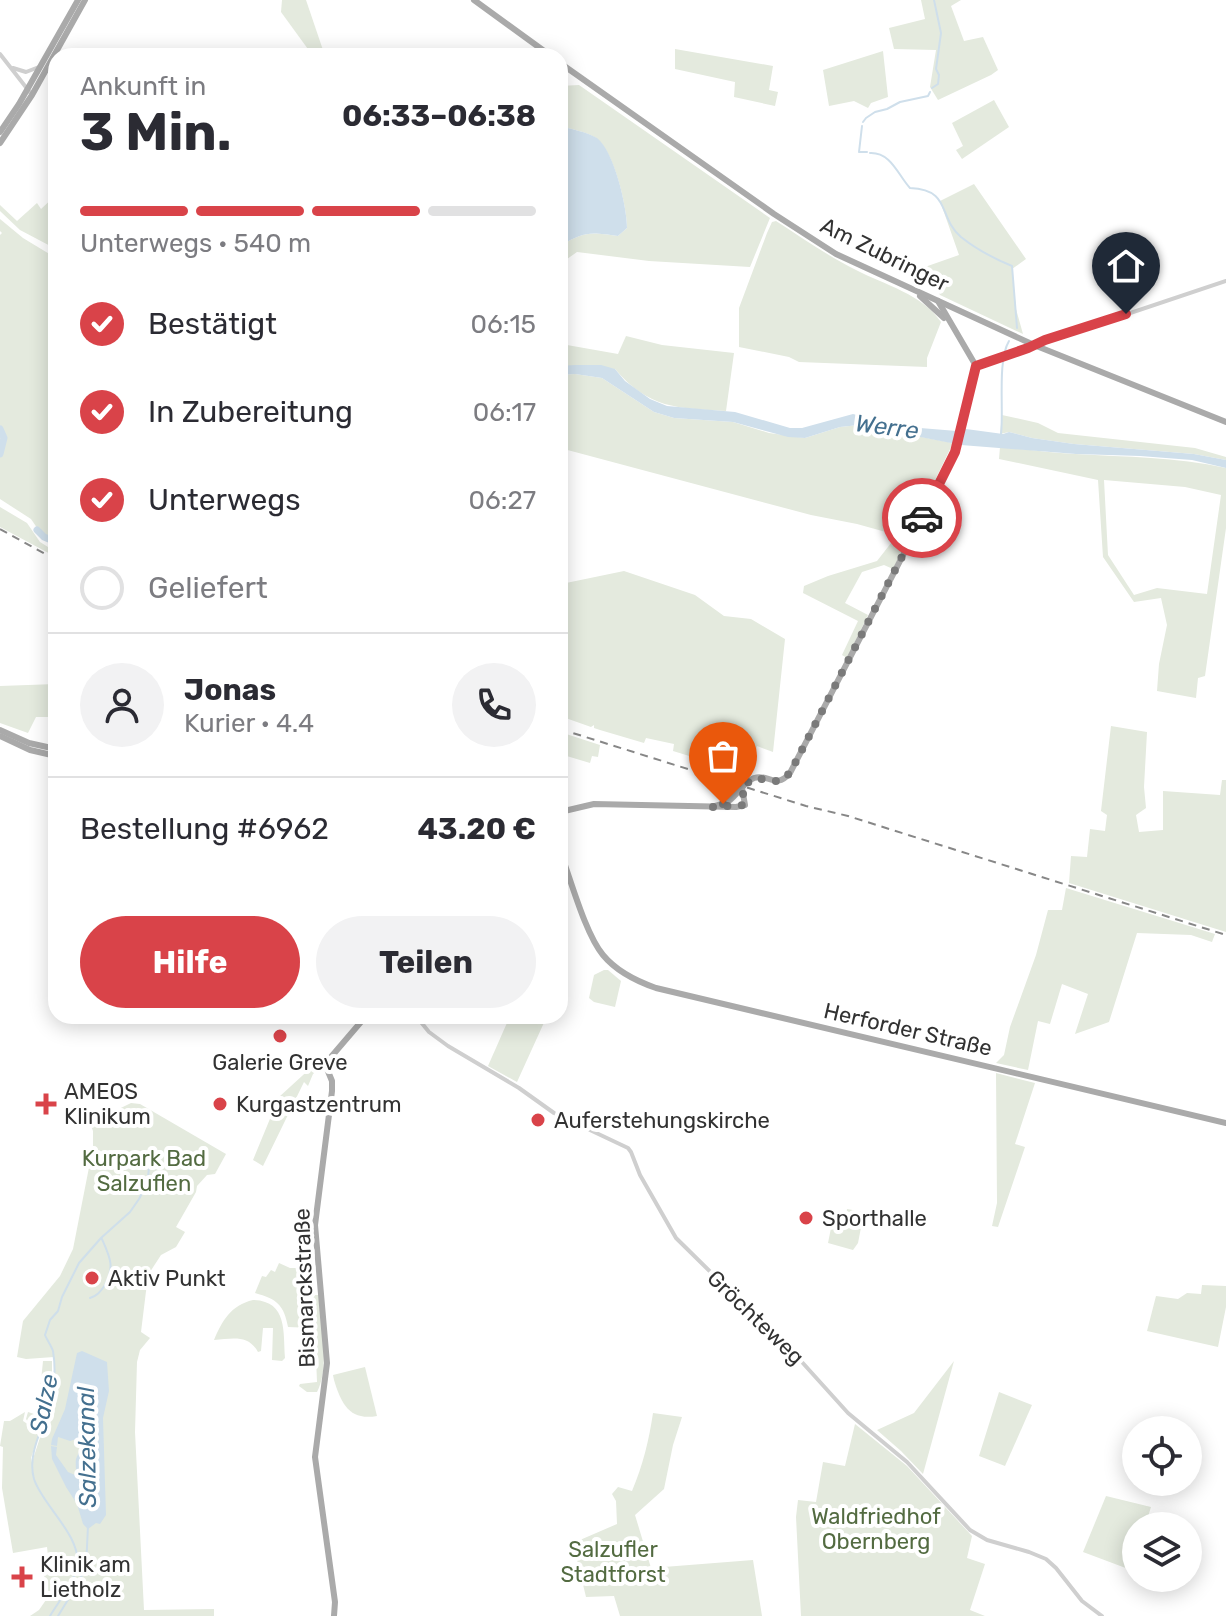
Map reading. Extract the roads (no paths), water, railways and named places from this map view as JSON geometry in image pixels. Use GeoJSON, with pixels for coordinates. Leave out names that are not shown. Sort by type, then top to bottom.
{"type":"FeatureCollection","features":[{"type":"Feature","properties":{"kind":"main road"},"geometry":{"type":"LineString","coordinates":[[51,48],[78,0]]}},
{"type":"Feature","properties":{"kind":"main road"},"geometry":{"type":"LineString","coordinates":[[56,48],[85,0]]}},
{"type":"Feature","properties":{"kind":"main road"},"geometry":{"type":"LineString","coordinates":[[474,0],[540,48]]}},
{"type":"Feature","properties":{"kind":"main road"},"geometry":{"type":"LineString","coordinates":[[0,132],[30,92],[48,54]]}},
{"type":"Feature","properties":{"kind":"main road"},"geometry":{"type":"LineString","coordinates":[[0,143],[48,62]]}},
{"type":"Feature","properties":{"kind":"main road","name":"Am Zubringer"},"geometry":{"type":"LineString","coordinates":[[568,69],[805,236],[836,254],[1034,345],[1226,422]]}},
{"type":"Feature","properties":{"kind":"main road"},"geometry":{"type":"LineString","coordinates":[[914,291],[951,324]]}},
{"type":"Feature","properties":{"kind":"main road"},"geometry":{"type":"LineString","coordinates":[[711,807],[729,801],[753,779],[780,781],[790,773],[955,452],[976,366],[938,301]]}},
{"type":"Feature","properties":{"kind":"main road"},"geometry":{"type":"LineString","coordinates":[[976,366],[1034,345]]}},
{"type":"Feature","properties":{"kind":"main road"},"geometry":{"type":"LineString","coordinates":[[0,730],[29,743],[48,747]]}},
{"type":"Feature","properties":{"kind":"main road"},"geometry":{"type":"LineString","coordinates":[[0,736],[30,750],[48,754]]}},
{"type":"Feature","properties":{"kind":"main road"},"geometry":{"type":"LineString","coordinates":[[568,810],[594,804],[745,805],[742,788]]}},
{"type":"Feature","properties":{"kind":"main road","name":"Herforder Straße"},"geometry":{"type":"LineString","coordinates":[[568,872],[595,943],[608,960],[628,976],[656,988],[1226,1123]]}},
{"type":"Feature","properties":{"kind":"main road","name":"Bismarckstraße"},"geometry":{"type":"LineString","coordinates":[[334,1616],[335,1602],[315,1457],[326,1375],[326,1345],[315,1225],[332,1091],[326,1063],[359,1024]]}},
{"type":"Feature","properties":{"kind":"street"},"geometry":{"type":"LineString","coordinates":[[0,54],[30,92]]}},
{"type":"Feature","properties":{"kind":"street"},"geometry":{"type":"LineString","coordinates":[[10,67],[22,72],[41,66]]}},
{"type":"Feature","properties":{"kind":"street"},"geometry":{"type":"LineString","coordinates":[[1034,345],[1226,281]]}},
{"type":"Feature","properties":{"kind":"street","name":"Gröchteweg"},"geometry":{"type":"LineString","coordinates":[[422,1024],[448,1046],[519,1088],[554,1113],[628,1148],[676,1238],[801,1361],[848,1413],[907,1462],[974,1533],[1046,1559],[1082,1601],[1102,1616]]}},
{"type":"Feature","properties":{"kind":"water"},"geometry":{"type":"Polygon","coordinates":[[[568,128],[597,138],[609,154],[622,193],[627,228],[618,236],[588,234],[568,242],[568,128]]]}},
{"type":"Feature","properties":{"kind":"water","name":"Werre"},"geometry":{"type":"Polygon","coordinates":[[[568,365],[601,365],[615,369],[625,381],[650,399],[667,406],[735,412],[790,428],[802,428],[853,414],[920,428],[1009,432],[1074,444],[1194,454],[1226,460],[1226,468],[1192,460],[961,445],[859,425],[840,427],[805,438],[788,437],[733,422],[674,418],[654,412],[602,378],[568,374],[568,365]]]}},
{"type":"Feature","properties":{"kind":"water"},"geometry":{"type":"Polygon","coordinates":[[[82,1351],[107,1362],[109,1391],[103,1418],[106,1515],[100,1524],[96,1523],[88,1529],[52,1459],[51,1446],[57,1447],[56,1455],[68,1472],[75,1475],[80,1438],[70,1441],[58,1437],[57,1446],[51,1445],[65,1409],[77,1353],[82,1351]]]}},
{"type":"Feature","properties":{"kind":"waterway"},"geometry":{"type":"LineString","coordinates":[[932,88],[938,84],[936,69],[941,33],[934,0]]}},
{"type":"Feature","properties":{"kind":"waterway"},"geometry":{"type":"LineString","coordinates":[[863,122],[875,112],[928,96],[930,92]]}},
{"type":"Feature","properties":{"kind":"waterway"},"geometry":{"type":"LineString","coordinates":[[862,126],[859,152],[867,152]]}},
{"type":"Feature","properties":{"kind":"waterway"},"geometry":{"type":"LineString","coordinates":[[870,153],[889,160],[910,188],[923,190],[938,199],[961,237],[1012,266],[1017,328]]}},
{"type":"Feature","properties":{"kind":"waterway"},"geometry":{"type":"LineString","coordinates":[[1001,434],[1003,361],[1009,341]]}},
{"type":"Feature","properties":{"kind":"waterway"},"geometry":{"type":"LineString","coordinates":[[0,429],[4,438],[0,454]]}},
{"type":"Feature","properties":{"kind":"waterway"},"geometry":{"type":"LineString","coordinates":[[37,530],[48,539]]}},
{"type":"Feature","properties":{"kind":"waterway","name":"Salze"},"geometry":{"type":"LineString","coordinates":[[50,1616],[72,1580],[77,1556],[68,1533],[38,1489],[32,1470],[36,1443],[49,1407],[54,1379],[53,1351],[45,1335],[79,1263],[139,1199],[147,1184],[150,1161]]}},
{"type":"Feature","properties":{"kind":"waterway","name":"Salzekanal"},"geometry":{"type":"LineString","coordinates":[[90,1298],[102,1290],[110,1273],[109,1257],[102,1239]]}},
{"type":"Feature","properties":{"kind":"waterway","name":"Salzekanal"},"geometry":{"type":"LineString","coordinates":[[58,1616],[86,1567],[88,1526]]}},
{"type":"Feature","properties":{"kind":"railway"},"geometry":{"type":"LineString","coordinates":[[0,529],[48,556]]}},
{"type":"Feature","properties":{"kind":"railway"},"geometry":{"type":"LineString","coordinates":[[568,732],[1226,935]]}},
{"type":"Feature","properties":{"kind":"place","name":"Galerie Greve"},"geometry":{"type":"Point","coordinates":[280,1036]}},
{"type":"Feature","properties":{"kind":"place","name":"AMEOS Klinikum"},"geometry":{"type":"Point","coordinates":[46,1104]}},
{"type":"Feature","properties":{"kind":"place","name":"Kurgastzentrum"},"geometry":{"type":"Point","coordinates":[220,1104]}},
{"type":"Feature","properties":{"kind":"place","name":"Auferstehungskirche"},"geometry":{"type":"Point","coordinates":[538,1120]}},
{"type":"Feature","properties":{"kind":"place","name":"Sporthalle"},"geometry":{"type":"Point","coordinates":[806,1218]}},
{"type":"Feature","properties":{"kind":"place","name":"Aktiv Punkt"},"geometry":{"type":"Point","coordinates":[92,1278]}},
{"type":"Feature","properties":{"kind":"place","name":"Klinik am Lietholz"},"geometry":{"type":"Point","coordinates":[22,1577]}},
{"type":"Feature","properties":{"kind":"park label","name":"Kurpark Bad Salzuflen"},"geometry":{"type":"Point","coordinates":[144,1170]}},
{"type":"Feature","properties":{"kind":"park label","name":"Waldfriedhof Obernberg"},"geometry":{"type":"Point","coordinates":[876,1528]}},
{"type":"Feature","properties":{"kind":"park label","name":"Salzufler Stadtforst"},"geometry":{"type":"Point","coordinates":[613,1562]}}]}
